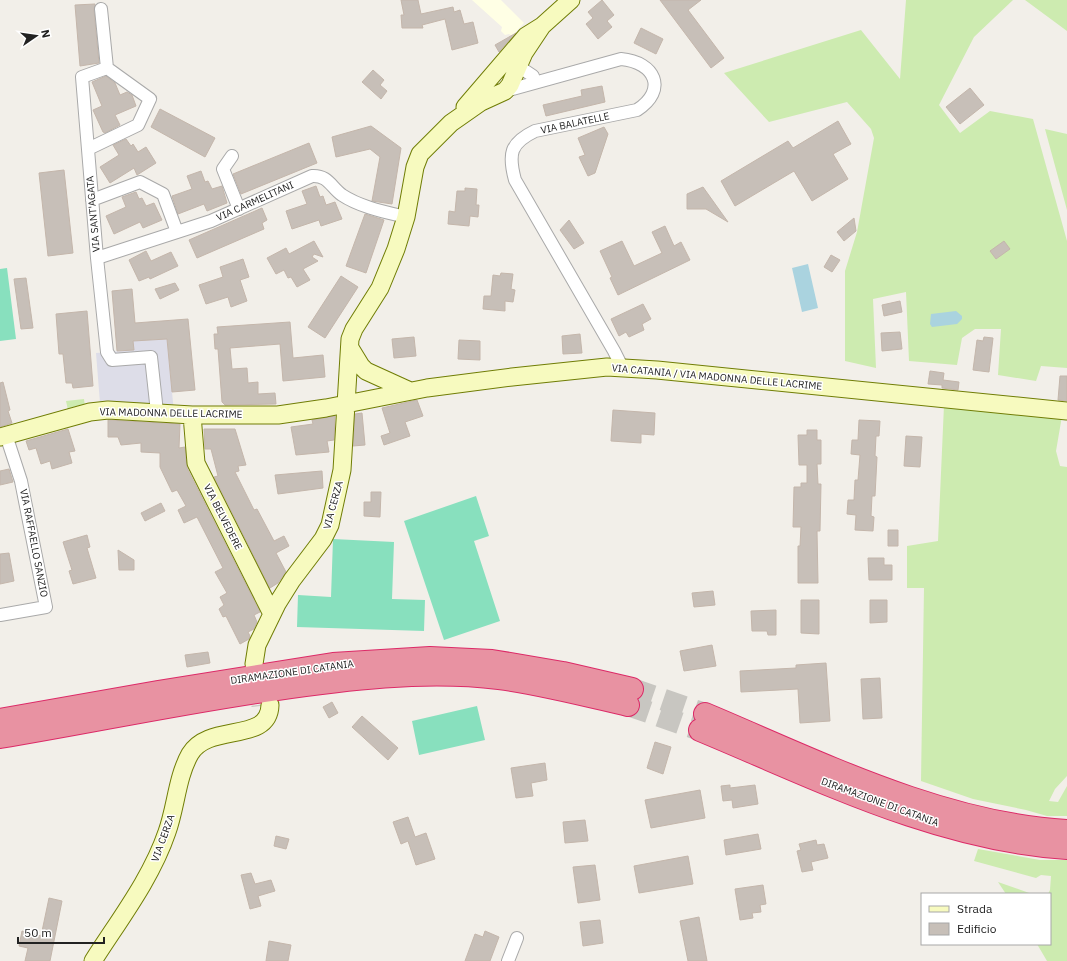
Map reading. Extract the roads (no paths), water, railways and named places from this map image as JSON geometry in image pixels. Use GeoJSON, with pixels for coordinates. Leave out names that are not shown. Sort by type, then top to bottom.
{"type":"FeatureCollection","features":[{"type":"Feature","properties":{"kind":"highway","name":"DIRAMAZIONE DI CATANIA"},"geometry":{"type":"LineString","coordinates":[[0,720],[158,692],[333,664],[430,658],[492,661],[563,673],[630,697],[560,689],[499,678],[429,675],[336,680],[227,696],[0,737]]}},
{"type":"Feature","properties":{"kind":"highway","name":"DIRAMAZIONE DI CATANIA"},"geometry":{"type":"LineString","coordinates":[[1067,831],[997,822],[933,805],[703,722],[882,805],[928,821],[996,839],[1067,848]]}},
{"type":"Feature","properties":{"kind":"main road"},"geometry":{"type":"LineString","coordinates":[[451,123],[526,36],[542,26],[571,0]]}},
{"type":"Feature","properties":{"kind":"main road"},"geometry":{"type":"LineString","coordinates":[[451,123],[481,102],[505,91],[513,81],[521,60],[542,26]]}},
{"type":"Feature","properties":{"kind":"main road","name":"VIA CERZA"},"geometry":{"type":"LineString","coordinates":[[259,664],[257,645],[272,614],[292,580],[323,539],[330,525],[342,470],[346,438],[345,405],[357,370],[350,348],[354,329],[380,288],[406,217],[420,154],[451,123]]}},
{"type":"Feature","properties":{"kind":"main road","name":"VIA CATANIA / VIA MADONNA DELLE LACRIME"},"geometry":{"type":"LineString","coordinates":[[345,405],[410,391],[520,376],[608,367],[1067,411]]}},
{"type":"Feature","properties":{"kind":"main road"},"geometry":{"type":"LineString","coordinates":[[366,401],[353,380],[357,370],[410,391]]}},
{"type":"Feature","properties":{"kind":"main road","name":"VIA MADONNA DELLE LACRIME"},"geometry":{"type":"LineString","coordinates":[[3,436],[90,412],[108,410],[192,415],[278,415],[345,405]]}},
{"type":"Feature","properties":{"kind":"main road","name":"VIA BELVEDERE"},"geometry":{"type":"LineString","coordinates":[[192,415],[196,464],[272,614]]}},
{"type":"Feature","properties":{"kind":"main road","name":"VIA CERZA"},"geometry":{"type":"LineString","coordinates":[[93,961],[150,871],[167,832],[183,774],[189,756],[194,747],[202,740],[236,731],[254,718],[265,705]]}},
{"type":"Feature","properties":{"kind":"street"},"geometry":{"type":"LineString","coordinates":[[88,149],[138,125],[150,99],[107,68],[101,9]]}},
{"type":"Feature","properties":{"kind":"street","name":"VIA BALATELLE"},"geometry":{"type":"LineString","coordinates":[[505,91],[622,59],[633,60],[645,65],[651,73],[654,82],[654,93],[646,104],[637,110],[535,131],[523,137],[516,143],[512,152],[511,164],[515,180],[614,351],[622,368]]}},
{"type":"Feature","properties":{"kind":"street"},"geometry":{"type":"LineString","coordinates":[[496,69],[512,65],[521,60],[533,76],[546,79]]}},
{"type":"Feature","properties":{"kind":"street","name":"VIA SANT'AGATA"},"geometry":{"type":"LineString","coordinates":[[107,68],[82,77],[97,258],[107,352],[112,360],[151,357],[156,412]]}},
{"type":"Feature","properties":{"kind":"street"},"geometry":{"type":"LineString","coordinates":[[232,156],[223,169],[238,209]]}},
{"type":"Feature","properties":{"kind":"street","name":"VIA CARMELITANI"},"geometry":{"type":"LineString","coordinates":[[97,258],[211,221],[312,176],[320,176],[328,180],[342,195],[370,207],[406,217]]}},
{"type":"Feature","properties":{"kind":"street"},"geometry":{"type":"LineString","coordinates":[[92,200],[140,182],[163,194],[177,232]]}},
{"type":"Feature","properties":{"kind":"street","name":"VIA RAFFAELLO SANZIO"},"geometry":{"type":"LineString","coordinates":[[0,615],[46,607],[21,481],[3,436]]}},
{"type":"Feature","properties":{"kind":"street"},"geometry":{"type":"LineString","coordinates":[[508,961],[517,938]]}},
{"type":"Feature","properties":{"kind":"water"},"geometry":{"type":"Polygon","coordinates":[[[808,264],[818,308],[802,312],[792,268],[808,264]]]}},
{"type":"Feature","properties":{"kind":"water"},"geometry":{"type":"Polygon","coordinates":[[[956,311],[962,316],[962,319],[957,324],[932,327],[930,324],[931,314],[956,311]]]}},
{"type":"Feature","properties":{"kind":"tunnel"},"geometry":{"type":"LineString","coordinates":[[257,680],[260,706]]}},
{"type":"Feature","properties":{"kind":"tunnel"},"geometry":{"type":"LineString","coordinates":[[632,689],[705,714]]}},
{"type":"Feature","properties":{"kind":"tunnel"},"geometry":{"type":"LineString","coordinates":[[628,705],[700,730]]}}]}
